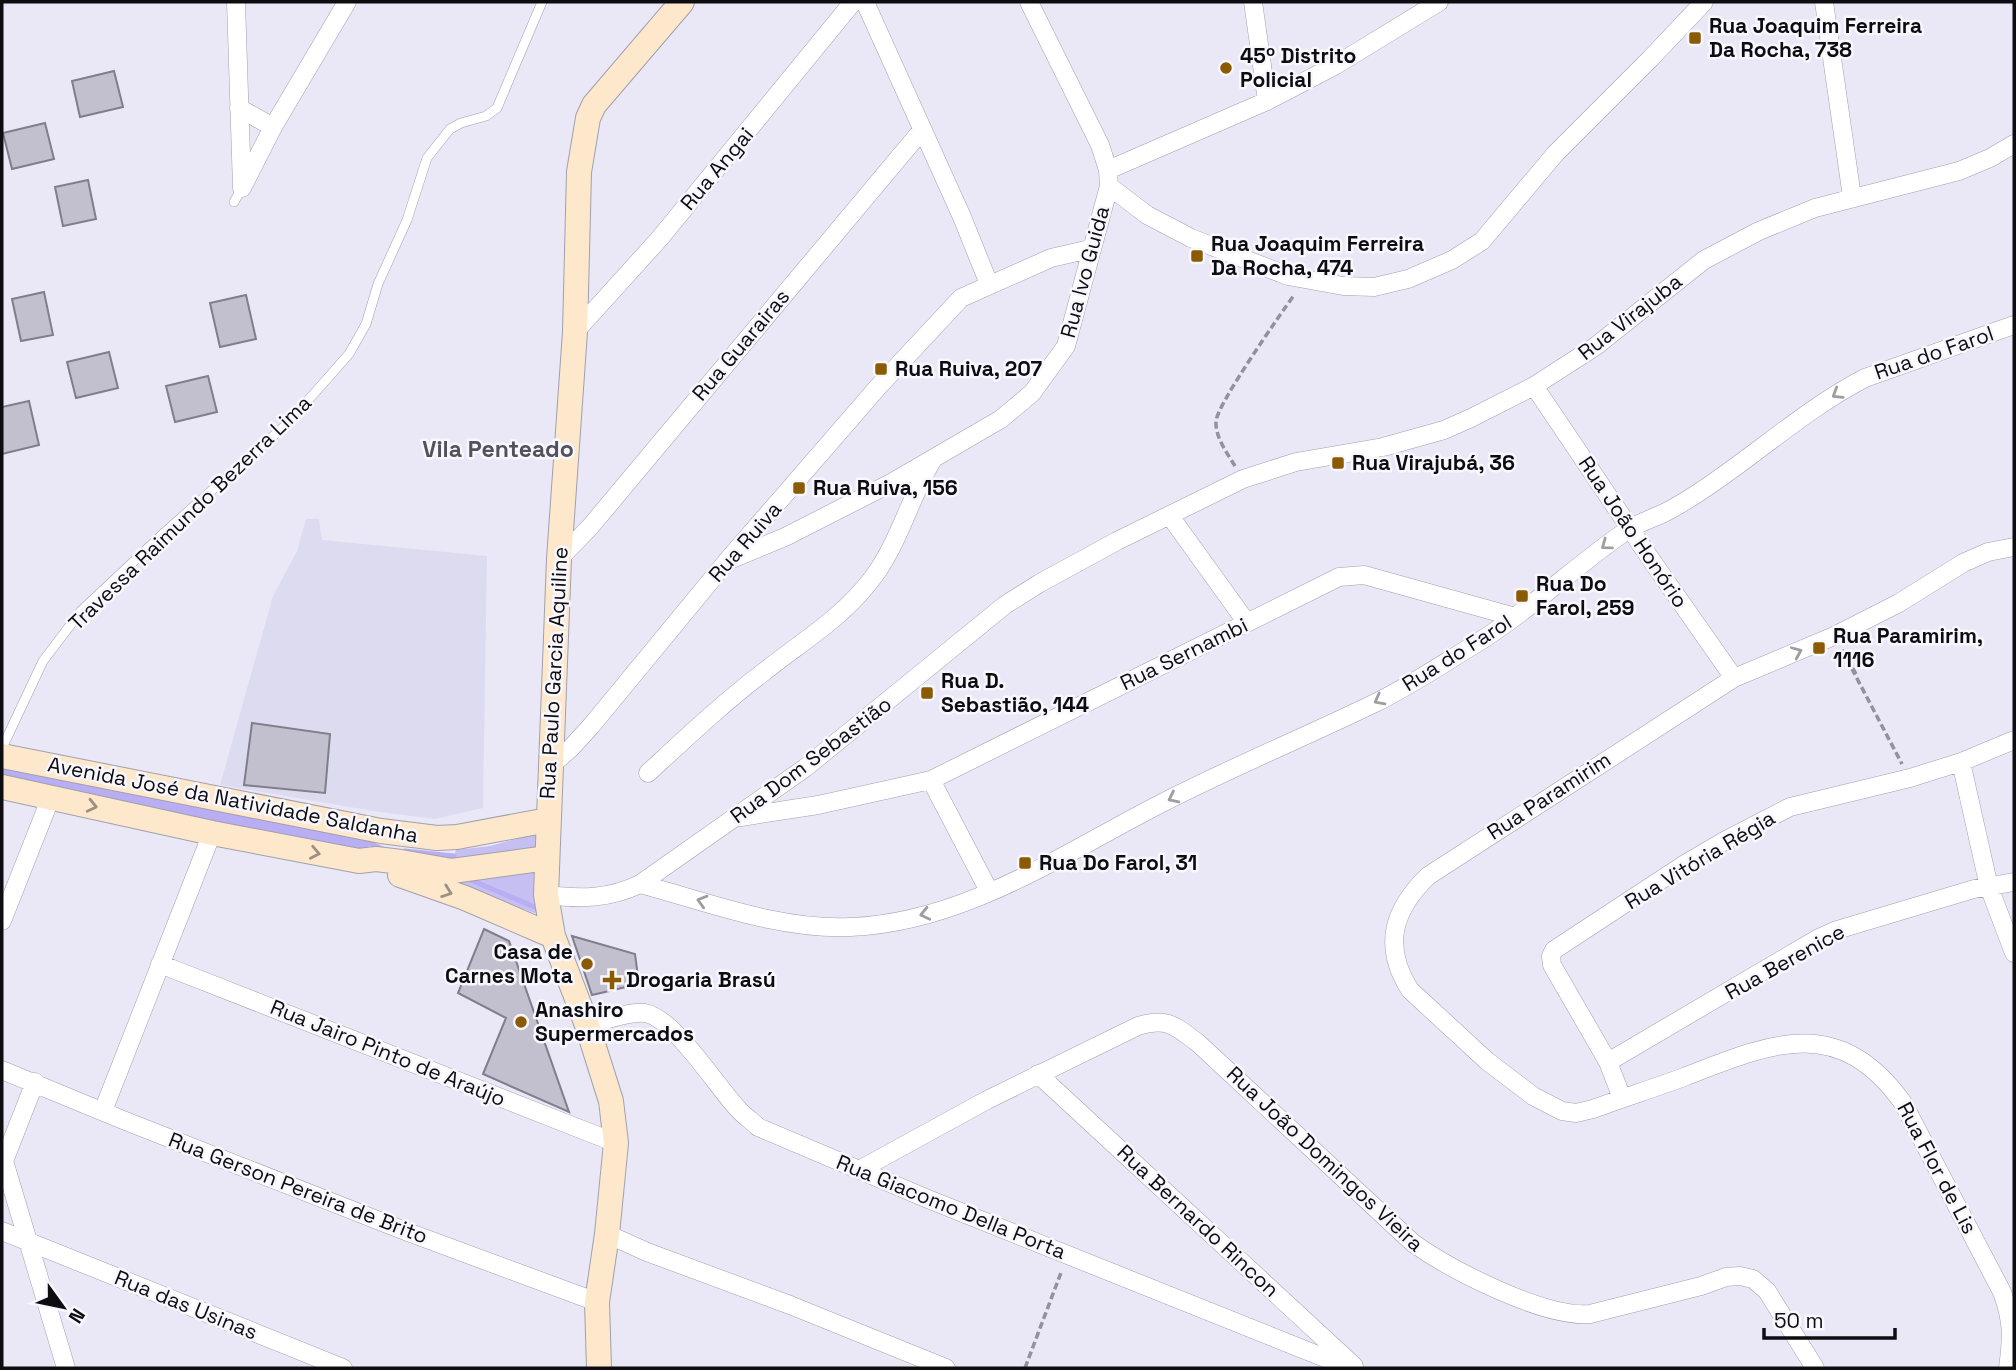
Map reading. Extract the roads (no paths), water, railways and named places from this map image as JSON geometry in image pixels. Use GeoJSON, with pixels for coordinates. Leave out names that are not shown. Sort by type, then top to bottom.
{"type":"FeatureCollection","features":[{"type":"Feature","properties":{"kind":"street"},"geometry":{"type":"LineString","coordinates":[[236,2],[238,195],[273,127],[347,2]]}},
{"type":"Feature","properties":{"kind":"street","name":"Rua Paulo Garcia Aquiline"},"geometry":{"type":"LineString","coordinates":[[599,1368],[597,1302],[616,1143],[611,1101],[587,1025],[553,936],[547,895],[559,559],[575,332],[579,172],[587,118],[594,105],[682,2]]}},
{"type":"Feature","properties":{"kind":"street","name":"Rua Angai"},"geometry":{"type":"LineString","coordinates":[[575,332],[660,238],[853,2]]}},
{"type":"Feature","properties":{"kind":"street"},"geometry":{"type":"LineString","coordinates":[[865,2],[962,217],[989,284]]}},
{"type":"Feature","properties":{"kind":"street"},"geometry":{"type":"LineString","coordinates":[[1029,2],[1100,145],[1109,178],[1147,215],[1191,238],[1288,276],[1343,286],[1374,287],[1408,279],[1452,260],[1482,241],[1555,154],[1704,2]]}},
{"type":"Feature","properties":{"kind":"street"},"geometry":{"type":"LineString","coordinates":[[1253,2],[1266,101]]}},
{"type":"Feature","properties":{"kind":"street"},"geometry":{"type":"LineString","coordinates":[[1109,178],[1336,65],[1439,2]]}},
{"type":"Feature","properties":{"kind":"street"},"geometry":{"type":"LineString","coordinates":[[1824,2],[1852,197]]}},
{"type":"Feature","properties":{"kind":"street"},"geometry":{"type":"LineString","coordinates":[[239,108],[273,127]]}},
{"type":"Feature","properties":{"kind":"street","name":"Rua Guarairas"},"geometry":{"type":"LineString","coordinates":[[559,559],[590,527],[922,130]]}},
{"type":"Feature","properties":{"kind":"street","name":"Rua Virajuba"},"geometry":{"type":"LineString","coordinates":[[1243,479],[1296,462],[1383,447],[1444,430],[1534,386],[1596,346],[1681,277],[1716,253],[1759,231],[1804,212],[1852,197],[1959,171],[2014,144]]}},
{"type":"Feature","properties":{"kind":"street","name":"Rua Ivo Guida"},"geometry":{"type":"LineString","coordinates":[[727,561],[785,537],[934,458],[1001,419],[1032,393],[1066,346],[1109,178]]}},
{"type":"Feature","properties":{"kind":"street","name":"Rua Ruiva"},"geometry":{"type":"LineString","coordinates":[[550,766],[591,726],[727,561],[878,387],[961,298],[1051,258],[1090,249]]}},
{"type":"Feature","properties":{"kind":"street","name":"Rua do Farol"},"geometry":{"type":"LineString","coordinates":[[640,884],[729,909],[800,925],[824,927],[884,924],[936,912],[1011,883],[1164,802],[1379,701],[1515,617],[1566,574],[1630,527],[1690,498],[1805,414],[1865,378],[2014,325]]}},
{"type":"Feature","properties":{"kind":"street","name":"Rua João Honório"},"geometry":{"type":"LineString","coordinates":[[1534,386],[1734,678]]}},
{"type":"Feature","properties":{"kind":"street"},"geometry":{"type":"LineString","coordinates":[[648,773],[767,669],[817,634],[857,596],[874,576],[900,533],[913,497],[934,458]]}},
{"type":"Feature","properties":{"kind":"street","name":"Rua Dom Sebastião"},"geometry":{"type":"LineString","coordinates":[[547,895],[592,898],[618,894],[640,884],[836,744],[1005,605],[1051,577],[1243,479]]}},
{"type":"Feature","properties":{"kind":"street"},"geometry":{"type":"LineString","coordinates":[[1170,516],[1247,623]]}},
{"type":"Feature","properties":{"kind":"street","name":"Rua Paramirim"},"geometry":{"type":"LineString","coordinates":[[1622,1098],[1576,1113],[1562,1111],[1533,1096],[1486,1061],[1410,990],[1401,976],[1394,936],[1397,917],[1405,902],[1428,876],[1734,678],[1835,636],[1899,603],[1963,563],[1988,552],[2014,547]]}},
{"type":"Feature","properties":{"kind":"street","name":"Rua Sernambi"},"geometry":{"type":"LineString","coordinates":[[737,817],[818,805],[931,780],[1339,577],[1364,575],[1515,617]]}},
{"type":"Feature","properties":{"kind":"street","name":"Rua Vitória Régia"},"geometry":{"type":"LineString","coordinates":[[1622,1098],[1608,1062],[1552,965],[1551,956],[1554,950],[1685,864],[1790,807],[1910,778],[1961,762],[2014,740]]}},
{"type":"Feature","properties":{"kind":"street","name":"Avenida José da Natividade Saldanha"},"geometry":{"type":"LineString","coordinates":[[2,756],[380,831],[437,838],[457,837],[548,820]]}},
{"type":"Feature","properties":{"kind":"street"},"geometry":{"type":"LineString","coordinates":[[1961,762],[1989,887],[2014,953]]}},
{"type":"Feature","properties":{"kind":"street"},"geometry":{"type":"LineString","coordinates":[[931,780],[989,891]]}},
{"type":"Feature","properties":{"kind":"street","name":"Avenida José da Natividade Saldanha"},"geometry":{"type":"LineString","coordinates":[[2,787],[212,833],[359,861],[388,861],[452,871],[547,858]]}},
{"type":"Feature","properties":{"kind":"street"},"geometry":{"type":"LineString","coordinates":[[2,921],[51,797]]}},
{"type":"Feature","properties":{"kind":"street"},"geometry":{"type":"LineString","coordinates":[[103,1111],[212,833]]}},
{"type":"Feature","properties":{"kind":"street"},"geometry":{"type":"LineString","coordinates":[[359,861],[465,898],[553,936]]}},
{"type":"Feature","properties":{"kind":"street","name":"Rua Berenice"},"geometry":{"type":"LineString","coordinates":[[1608,1062],[1817,939],[1837,930],[1974,889],[2014,881]]}},
{"type":"Feature","properties":{"kind":"street","name":"Rua Jairo Pinto de Araújo"},"geometry":{"type":"LineString","coordinates":[[160,964],[616,1143]]}},
{"type":"Feature","properties":{"kind":"street","name":"Rua Giacomo Della Porta"},"geometry":{"type":"LineString","coordinates":[[587,1025],[639,1013],[649,1014],[662,1020],[677,1034],[738,1110],[758,1127],[1350,1368]]}},
{"type":"Feature","properties":{"kind":"street","name":"Rua João Domingos Vieira"},"geometry":{"type":"LineString","coordinates":[[861,1169],[987,1100],[1138,1026],[1154,1021],[1174,1025],[1251,1090],[1413,1243],[1443,1264],[1541,1308],[1574,1315],[1590,1314],[1701,1286],[1726,1277],[1753,1279],[1767,1292],[1815,1368]]}},
{"type":"Feature","properties":{"kind":"street","name":"Rua Flor de Lis"},"geometry":{"type":"LineString","coordinates":[[1622,1098],[1728,1059],[1762,1048],[1786,1044],[1818,1044],[1836,1048],[1868,1066],[1882,1077],[1903,1103],[2002,1292],[2010,1314],[2012,1335],[2008,1368]]}},
{"type":"Feature","properties":{"kind":"street","name":"Rua Gerson Pereira de Brito"},"geometry":{"type":"LineString","coordinates":[[2,1069],[405,1231],[597,1302]]}},
{"type":"Feature","properties":{"kind":"street","name":"Rua Bernardo Rincon"},"geometry":{"type":"LineString","coordinates":[[1038,1074],[1357,1368]]}},
{"type":"Feature","properties":{"kind":"street"},"geometry":{"type":"LineString","coordinates":[[35,1082],[4,1161],[66,1368]]}},
{"type":"Feature","properties":{"kind":"street","name":"Rua das Usinas"},"geometry":{"type":"LineString","coordinates":[[2,1231],[343,1368]]}},
{"type":"Feature","properties":{"kind":"street"},"geometry":{"type":"LineString","coordinates":[[607,1234],[946,1368]]}},
{"type":"Feature","properties":{"kind":"lane","name":"Travessa Raimundo Bezerra Lima"},"geometry":{"type":"LineString","coordinates":[[2,748],[43,661],[81,611],[165,532],[288,424],[349,354],[366,324],[378,284],[407,220],[427,158],[450,129],[486,116],[497,108],[542,2]]}},
{"type":"Feature","properties":{"kind":"waterway"},"geometry":{"type":"LineString","coordinates":[[5,776],[362,840]]}},
{"type":"Feature","properties":{"kind":"waterway"},"geometry":{"type":"LineString","coordinates":[[362,840],[385,850]]}},
{"type":"Feature","properties":{"kind":"waterway"},"geometry":{"type":"LineString","coordinates":[[405,851],[454,856]]}},
{"type":"Feature","properties":{"kind":"waterway"},"geometry":{"type":"LineString","coordinates":[[466,878],[537,908]]}},
{"type":"Feature","properties":{"kind":"place","name":"Rua Joaquim Ferreira Da Rocha, 738"},"geometry":{"type":"Point","coordinates":[1695,38]}},
{"type":"Feature","properties":{"kind":"place","name":"45º Distrito Policial"},"geometry":{"type":"Point","coordinates":[1226,68]}},
{"type":"Feature","properties":{"kind":"place","name":"Rua Joaquim Ferreira Da Rocha, 474"},"geometry":{"type":"Point","coordinates":[1197,256]}},
{"type":"Feature","properties":{"kind":"place","name":"Rua Ruiva, 207"},"geometry":{"type":"Point","coordinates":[881,369]}},
{"type":"Feature","properties":{"kind":"place","name":"Rua Virajubá, 36"},"geometry":{"type":"Point","coordinates":[1338,463]}},
{"type":"Feature","properties":{"kind":"place","name":"Rua Ruiva, 156"},"geometry":{"type":"Point","coordinates":[799,488]}},
{"type":"Feature","properties":{"kind":"place","name":"Rua Do Farol, 259"},"geometry":{"type":"Point","coordinates":[1522,596]}},
{"type":"Feature","properties":{"kind":"place","name":"Rua Paramirim, 1116"},"geometry":{"type":"Point","coordinates":[1819,648]}},
{"type":"Feature","properties":{"kind":"place","name":"Rua D. Sebastião, 144"},"geometry":{"type":"Point","coordinates":[927,693]}},
{"type":"Feature","properties":{"kind":"place","name":"Rua Do Farol, 31"},"geometry":{"type":"Point","coordinates":[1025,863]}},
{"type":"Feature","properties":{"kind":"place","name":"Casa de Carnes Mota"},"geometry":{"type":"Point","coordinates":[587,964]}},
{"type":"Feature","properties":{"kind":"place","name":"Drogaria Brasú"},"geometry":{"type":"Point","coordinates":[612,980]}},
{"type":"Feature","properties":{"kind":"place","name":"Anashiro Supermercados"},"geometry":{"type":"Point","coordinates":[521,1022]}},
{"type":"Feature","properties":{"kind":"district","name":"Vila Penteado"},"geometry":{"type":"Point","coordinates":[498,449]}}]}
